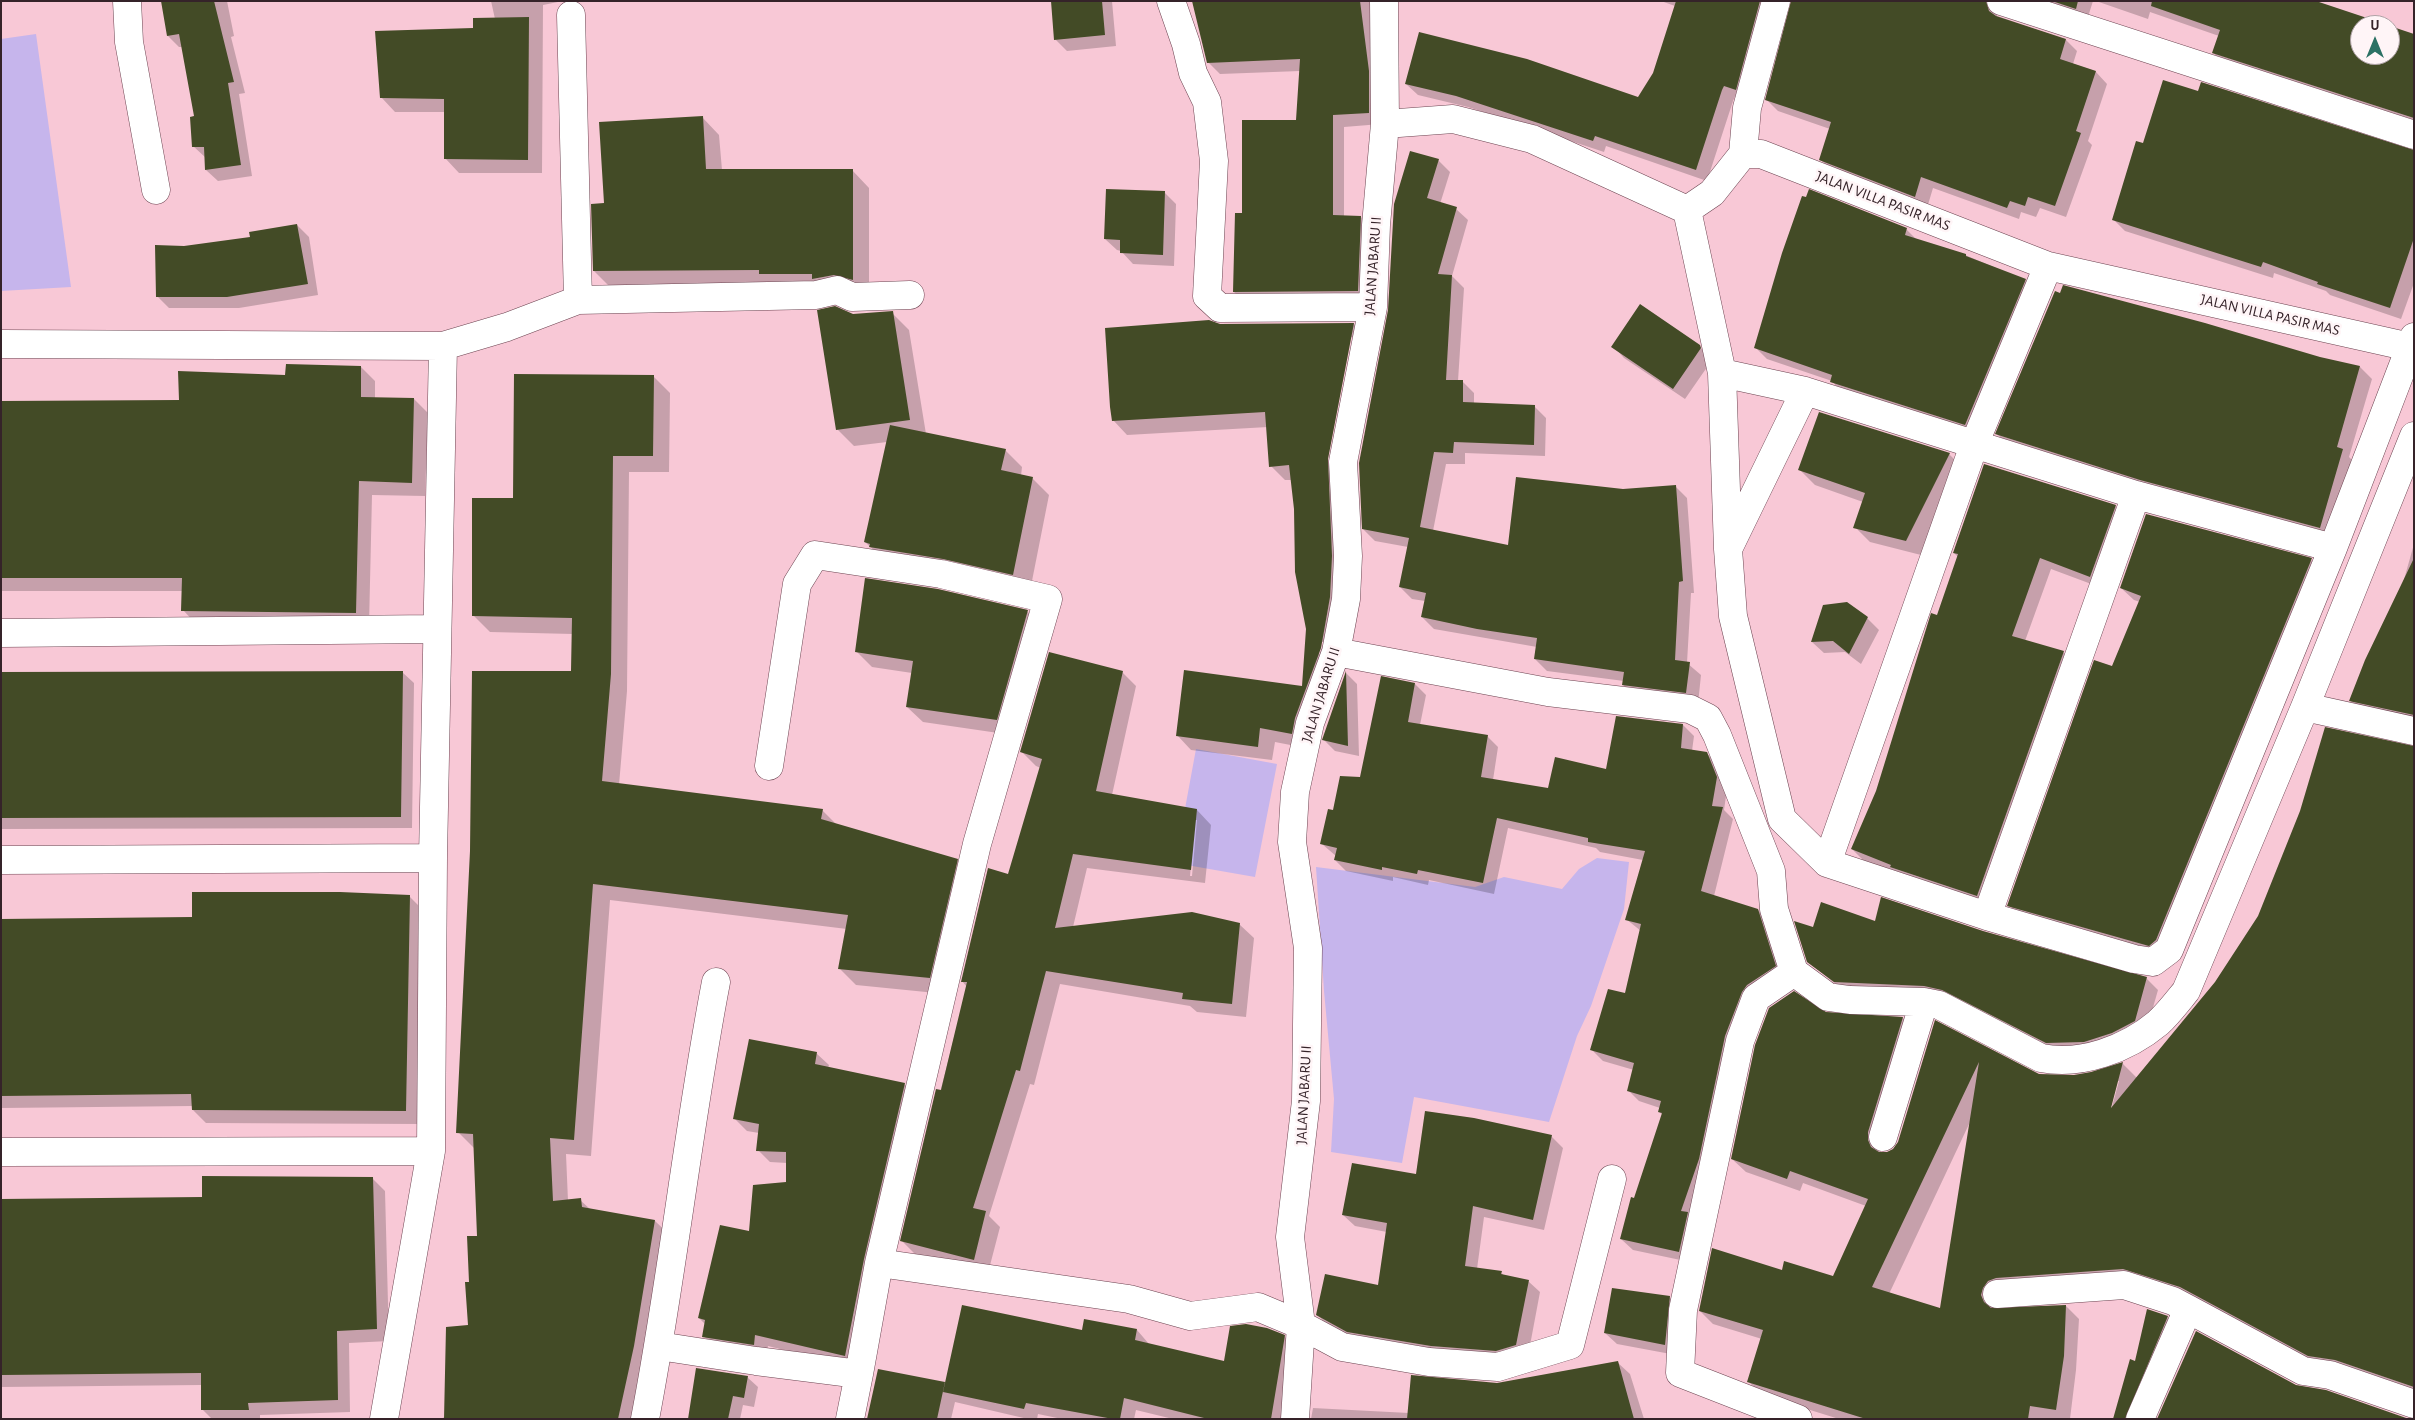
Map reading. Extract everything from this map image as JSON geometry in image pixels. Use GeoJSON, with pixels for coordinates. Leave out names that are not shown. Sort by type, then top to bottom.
{"type":"FeatureCollection","features":[{"type":"Feature","properties":{"kind":"street"},"geometry":{"type":"LineString","coordinates":[[127,1],[129,42],[156,190]]}},
{"type":"Feature","properties":{"kind":"street"},"geometry":{"type":"LineString","coordinates":[[1171,1],[1186,44],[1193,73],[1207,102],[1214,162],[1207,296],[1220,308],[1373,307]]}},
{"type":"Feature","properties":{"kind":"street","name":"JALAN JABARU II"},"geometry":{"type":"LineString","coordinates":[[1295,1419],[1301,1325],[1290,1237],[1306,1102],[1308,948],[1292,842],[1296,792],[1310,723],[1336,652],[1346,599],[1348,556],[1343,462],[1373,307],[1376,225],[1385,124],[1384,1]]}},
{"type":"Feature","properties":{"kind":"street"},"geometry":{"type":"LineString","coordinates":[[1687,210],[1712,193],[1743,154],[1747,108],[1776,1]]}},
{"type":"Feature","properties":{"kind":"street"},"geometry":{"type":"LineString","coordinates":[[2001,1],[2414,135]]}},
{"type":"Feature","properties":{"kind":"street"},"geometry":{"type":"LineString","coordinates":[[571,15],[578,300]]}},
{"type":"Feature","properties":{"kind":"street"},"geometry":{"type":"LineString","coordinates":[[1385,124],[1453,119],[1532,139],[1687,210]]}},
{"type":"Feature","properties":{"kind":"street","name":"JALAN VILLA PASIR MAS"},"geometry":{"type":"LineString","coordinates":[[1743,154],[1761,154],[1786,163],[2048,266],[2412,342]]}},
{"type":"Feature","properties":{"kind":"street"},"geometry":{"type":"LineString","coordinates":[[1687,210],[1722,373],[1728,550],[1733,616],[1782,819],[1827,863],[1987,916],[2153,962],[2169,950],[2333,548],[2412,342]]}},
{"type":"Feature","properties":{"kind":"street"},"geometry":{"type":"LineString","coordinates":[[1827,863],[1974,445],[2048,266]]}},
{"type":"Feature","properties":{"kind":"street"},"geometry":{"type":"LineString","coordinates":[[1,344],[443,346],[507,327],[578,300],[816,296],[837,290],[852,297],[910,295]]}},
{"type":"Feature","properties":{"kind":"street"},"geometry":{"type":"LineString","coordinates":[[384,1419],[431,1151],[433,858],[443,346]]}},
{"type":"Feature","properties":{"kind":"street"},"geometry":{"type":"LineString","coordinates":[[1722,373],[1805,391],[2136,495],[2333,548]]}},
{"type":"Feature","properties":{"kind":"street"},"geometry":{"type":"LineString","coordinates":[[1728,550],[1805,391]]}},
{"type":"Feature","properties":{"kind":"street"},"geometry":{"type":"LineString","coordinates":[[1336,652],[1548,692],[1690,709],[1708,718],[1717,734],[1771,871],[1774,909],[1794,972],[1828,997],[1850,1000],[1924,1002],[1939,1005],[2041,1058],[2057,1061],[2076,1061],[2104,1053],[2142,1035],[2159,1022],[2186,991],[2305,707],[2414,436]]}},
{"type":"Feature","properties":{"kind":"street"},"geometry":{"type":"LineString","coordinates":[[1987,916],[2136,495]]}},
{"type":"Feature","properties":{"kind":"street"},"geometry":{"type":"LineString","coordinates":[[769,766],[797,584],[815,555],[941,574],[1048,599],[977,844],[879,1263],[850,1419]]}},
{"type":"Feature","properties":{"kind":"street"},"geometry":{"type":"LineString","coordinates":[[1,633],[437,629]]}},
{"type":"Feature","properties":{"kind":"street"},"geometry":{"type":"LineString","coordinates":[[2305,707],[2414,731]]}},
{"type":"Feature","properties":{"kind":"street"},"geometry":{"type":"LineString","coordinates":[[1,860],[433,858]]}},
{"type":"Feature","properties":{"kind":"street"},"geometry":{"type":"LineString","coordinates":[[1794,972],[1756,998],[1740,1042],[1683,1310],[1680,1373],[1798,1419]]}},
{"type":"Feature","properties":{"kind":"street"},"geometry":{"type":"LineString","coordinates":[[645,1419],[659,1346],[692,1116],[716,982]]}},
{"type":"Feature","properties":{"kind":"street"},"geometry":{"type":"LineString","coordinates":[[1882,1137],[1924,1002]]}},
{"type":"Feature","properties":{"kind":"street"},"geometry":{"type":"LineString","coordinates":[[1,1152],[431,1151]]}},
{"type":"Feature","properties":{"kind":"street"},"geometry":{"type":"LineString","coordinates":[[879,1263],[1129,1299],[1190,1316],[1258,1307],[1301,1325],[1342,1347],[1429,1362],[1498,1367],[1570,1345],[1612,1179]]}},
{"type":"Feature","properties":{"kind":"street"},"geometry":{"type":"LineString","coordinates":[[1997,1294],[2124,1285],[2173,1301],[2303,1371],[2330,1375],[2414,1404]]}},
{"type":"Feature","properties":{"kind":"street"},"geometry":{"type":"LineString","coordinates":[[2140,1419],[2188,1309]]}},
{"type":"Feature","properties":{"kind":"street"},"geometry":{"type":"LineString","coordinates":[[659,1346],[859,1374]]}},
{"type":"Feature","properties":{"kind":"shaded area"},"geometry":{"type":"Polygon","coordinates":[[[36,34],[71,287],[1,291],[1,39],[36,34]]]}},
{"type":"Feature","properties":{"kind":"shaded area"},"geometry":{"type":"Polygon","coordinates":[[[1196,749],[1277,764],[1255,877],[1175,863],[1196,749]]]}},
{"type":"Feature","properties":{"kind":"shaded area"},"geometry":{"type":"Polygon","coordinates":[[[1597,858],[1629,862],[1624,909],[1591,1006],[1577,1036],[1549,1122],[1414,1097],[1402,1163],[1331,1152],[1334,1099],[1324,991],[1316,867],[1475,887],[1504,877],[1562,889],[1579,869],[1597,858]]]}},
{"type":"Feature","properties":{"kind":"building"},"geometry":{"type":"Polygon","coordinates":[[[161,1],[214,1],[234,82],[228,83],[241,165],[205,170],[204,147],[192,147],[190,117],[194,116],[179,34],[167,36],[161,1]]]}},
{"type":"Feature","properties":{"kind":"building"},"geometry":{"type":"Polygon","coordinates":[[[1051,1],[1102,1],[1105,35],[1054,40],[1051,1]]]}},
{"type":"Feature","properties":{"kind":"building"},"geometry":{"type":"Polygon","coordinates":[[[1192,1],[1360,1],[1369,71],[1369,113],[1333,115],[1333,215],[1361,216],[1358,291],[1233,292],[1235,213],[1242,213],[1242,120],[1296,120],[1300,59],[1207,63],[1192,1]]]}},
{"type":"Feature","properties":{"kind":"building"},"geometry":{"type":"Polygon","coordinates":[[[1676,1],[1760,1],[1736,90],[1724,86],[1722,90],[1696,170],[1595,136],[1593,141],[1456,96],[1405,84],[1419,32],[1527,59],[1638,97],[1653,73],[1676,1]]]}},
{"type":"Feature","properties":{"kind":"building"},"geometry":{"type":"Polygon","coordinates":[[[1791,1],[1986,1],[1989,11],[1996,16],[2066,39],[2060,59],[2096,71],[2076,131],[2081,133],[2055,206],[2028,197],[2025,206],[2010,201],[2007,208],[1921,177],[1915,197],[1819,160],[1831,122],[1765,100],[1791,1]]]}},
{"type":"Feature","properties":{"kind":"building"},"geometry":{"type":"Polygon","coordinates":[[[2052,1],[2078,1],[2076,9],[2052,1]]]}},
{"type":"Feature","properties":{"kind":"building"},"geometry":{"type":"Polygon","coordinates":[[[2152,1],[2316,1],[2358,15],[2350,15],[2350,65],[2400,65],[2400,29],[2414,34],[2414,118],[2212,53],[2220,30],[2151,6],[2152,1]]]}},
{"type":"Feature","properties":{"kind":"building"},"geometry":{"type":"Polygon","coordinates":[[[529,17],[528,160],[444,159],[444,99],[380,98],[375,31],[473,28],[473,18],[529,17]]]}},
{"type":"Feature","properties":{"kind":"building"},"geometry":{"type":"Polygon","coordinates":[[[2163,80],[2198,91],[2201,82],[2414,150],[2414,238],[2390,308],[2317,284],[2318,282],[2263,262],[2261,267],[2112,220],[2136,141],[2143,143],[2163,80]]]}},
{"type":"Feature","properties":{"kind":"building"},"geometry":{"type":"Polygon","coordinates":[[[703,116],[706,169],[853,169],[853,280],[834,275],[812,279],[812,274],[759,274],[759,270],[593,271],[591,204],[604,203],[599,122],[703,116]]]}},
{"type":"Feature","properties":{"kind":"building"},"geometry":{"type":"Polygon","coordinates":[[[1410,151],[1439,159],[1427,198],[1457,207],[1438,274],[1452,275],[1446,380],[1463,380],[1463,402],[1535,405],[1534,445],[1454,442],[1453,453],[1434,452],[1420,527],[1508,545],[1516,477],[1623,489],[1676,485],[1683,581],[1679,582],[1675,660],[1690,662],[1686,693],[1622,685],[1624,672],[1534,659],[1537,638],[1477,629],[1421,617],[1426,593],[1399,587],[1409,538],[1362,529],[1359,463],[1388,310],[1394,204],[1410,151]]]}},
{"type":"Feature","properties":{"kind":"building"},"geometry":{"type":"Polygon","coordinates":[[[1106,189],[1165,191],[1163,255],[1120,253],[1120,240],[1104,239],[1106,189]]]}},
{"type":"Feature","properties":{"kind":"building"},"geometry":{"type":"Polygon","coordinates":[[[1809,189],[1907,228],[1905,235],[1966,254],[1966,256],[2026,279],[1965,425],[1830,382],[1832,375],[1754,348],[1782,253],[1802,196],[1806,197],[1809,189]]]}},
{"type":"Feature","properties":{"kind":"building"},"geometry":{"type":"Polygon","coordinates":[[[297,224],[308,284],[227,297],[156,297],[155,245],[184,246],[250,237],[249,232],[297,224]]]}},
{"type":"Feature","properties":{"kind":"building"},"geometry":{"type":"Polygon","coordinates":[[[2063,285],[2205,323],[2320,357],[2360,366],[2337,447],[2343,449],[2320,528],[2140,480],[1995,434],[2055,291],[2060,293],[2063,285]]]}},
{"type":"Feature","properties":{"kind":"building"},"geometry":{"type":"Polygon","coordinates":[[[1640,304],[1700,345],[1701,348],[1673,389],[1611,347],[1640,304]]]}},
{"type":"Feature","properties":{"kind":"building"},"geometry":{"type":"Polygon","coordinates":[[[835,306],[853,314],[893,311],[910,420],[836,430],[817,310],[835,306]]]}},
{"type":"Feature","properties":{"kind":"building"},"geometry":{"type":"Polygon","coordinates":[[[1209,320],[1220,324],[1354,323],[1328,459],[1332,556],[1330,597],[1321,648],[1295,718],[1292,734],[1260,728],[1258,747],[1176,736],[1184,670],[1302,686],[1306,629],[1295,572],[1294,509],[1289,465],[1269,467],[1265,412],[1112,421],[1110,407],[1105,328],[1209,320]]]}},
{"type":"Feature","properties":{"kind":"building"},"geometry":{"type":"Polygon","coordinates":[[[286,364],[361,366],[361,397],[414,398],[412,483],[359,481],[356,613],[181,611],[182,578],[1,578],[1,401],[179,400],[178,371],[285,375],[286,364]]]}},
{"type":"Feature","properties":{"kind":"building"},"geometry":{"type":"Polygon","coordinates":[[[514,374],[654,375],[653,456],[613,456],[611,674],[602,781],[823,809],[821,819],[958,859],[930,978],[838,969],[848,915],[593,884],[574,1140],[550,1138],[553,1201],[581,1198],[582,1207],[655,1220],[634,1346],[618,1419],[444,1419],[446,1327],[468,1325],[465,1282],[469,1282],[467,1236],[477,1236],[473,1134],[456,1133],[470,851],[472,671],[571,671],[572,618],[472,616],[472,498],[513,498],[514,374]]]}},
{"type":"Feature","properties":{"kind":"building"},"geometry":{"type":"Polygon","coordinates":[[[1819,412],[1950,453],[1906,541],[1853,528],[1865,493],[1798,470],[1819,412]]]}},
{"type":"Feature","properties":{"kind":"building"},"geometry":{"type":"Polygon","coordinates":[[[890,425],[1006,449],[1001,470],[1033,477],[1013,575],[943,559],[869,547],[870,544],[864,542],[890,425]]]}},
{"type":"Feature","properties":{"kind":"building"},"geometry":{"type":"Polygon","coordinates":[[[1984,464],[2116,505],[2090,577],[2040,558],[2012,636],[2064,651],[1977,896],[1890,867],[1891,865],[1851,849],[1876,791],[1931,613],[1937,615],[1958,554],[1953,553],[1984,464]]]}},
{"type":"Feature","properties":{"kind":"building"},"geometry":{"type":"Polygon","coordinates":[[[2146,514],[2312,558],[2156,940],[2149,946],[2007,906],[2094,660],[2112,666],[2141,596],[2120,588],[2146,514]]]}},
{"type":"Feature","properties":{"kind":"building"},"geometry":{"type":"Polygon","coordinates":[[[2414,558],[2414,715],[2349,701],[2365,660],[2414,558]]]}},
{"type":"Feature","properties":{"kind":"building"},"geometry":{"type":"Polygon","coordinates":[[[865,578],[938,589],[1028,610],[997,720],[906,707],[913,661],[855,652],[865,578]]]}},
{"type":"Feature","properties":{"kind":"building"},"geometry":{"type":"Polygon","coordinates":[[[1847,602],[1868,617],[1849,654],[1833,641],[1811,642],[1823,605],[1847,602]]]}},
{"type":"Feature","properties":{"kind":"building"},"geometry":{"type":"Polygon","coordinates":[[[1049,652],[1123,671],[1096,791],[1197,809],[1191,870],[1073,854],[1055,928],[1192,912],[1240,923],[1232,1004],[1182,999],[1183,993],[1046,971],[1020,1071],[1016,1070],[973,1208],[986,1211],[974,1260],[900,1241],[936,1089],[941,1090],[967,982],[961,982],[988,868],[1008,874],[1042,759],[1020,752],[1049,652]]]}},
{"type":"Feature","properties":{"kind":"building"},"geometry":{"type":"Polygon","coordinates":[[[403,671],[401,817],[1,818],[1,672],[403,671]]]}},
{"type":"Feature","properties":{"kind":"building"},"geometry":{"type":"Polygon","coordinates":[[[1346,671],[1348,746],[1322,740],[1346,671]]]}},
{"type":"Feature","properties":{"kind":"building"},"geometry":{"type":"Polygon","coordinates":[[[1381,676],[1415,683],[1408,722],[1488,735],[1481,777],[1548,788],[1555,757],[1606,769],[1616,716],[1683,724],[1681,748],[1707,752],[1717,777],[1712,806],[1723,807],[1701,891],[1758,909],[1776,966],[1747,985],[1742,992],[1725,1036],[1699,1159],[1681,1211],[1688,1212],[1679,1252],[1620,1239],[1631,1197],[1634,1198],[1662,1113],[1658,1112],[1661,1101],[1627,1091],[1634,1063],[1590,1050],[1608,989],[1625,993],[1641,924],[1625,920],[1645,851],[1588,842],[1588,838],[1497,818],[1483,883],[1418,870],[1417,874],[1382,867],[1382,870],[1334,860],[1337,848],[1320,844],[1328,809],[1333,810],[1340,776],[1360,777],[1381,676]]]}},
{"type":"Feature","properties":{"kind":"building"},"geometry":{"type":"Polygon","coordinates":[[[2325,727],[2414,746],[2414,1387],[2335,1360],[2308,1356],[2180,1287],[2123,1269],[1996,1278],[1988,1281],[1983,1288],[1981,1295],[1984,1302],[1991,1308],[2066,1305],[2064,1356],[2056,1410],[2030,1406],[2028,1419],[1866,1419],[1747,1382],[1763,1330],[1699,1311],[1712,1248],[1782,1270],[1784,1261],[1833,1276],[1868,1199],[1790,1171],[1787,1179],[1731,1159],[1755,1045],[1769,1008],[1794,991],[1826,1012],[1903,1017],[1868,1132],[1868,1140],[1871,1147],[1879,1152],[1887,1152],[1893,1149],[1898,1142],[1935,1020],[2039,1074],[2074,1075],[2123,1062],[2111,1108],[2215,982],[2258,916],[2300,811],[2325,727]],[[1979,1062],[1872,1287],[1940,1308],[1979,1062]]]}},
{"type":"Feature","properties":{"kind":"building"},"geometry":{"type":"Polygon","coordinates":[[[192,892],[340,892],[410,895],[406,1111],[192,1110],[191,1094],[1,1096],[1,919],[192,917],[192,892]]]}},
{"type":"Feature","properties":{"kind":"building"},"geometry":{"type":"Polygon","coordinates":[[[1881,897],[1983,931],[2147,977],[2135,1021],[2112,1033],[2084,1042],[2046,1043],[1942,990],[1924,986],[1834,982],[1807,962],[1794,921],[1813,927],[1821,902],[1875,921],[1881,897]]]}},
{"type":"Feature","properties":{"kind":"building"},"geometry":{"type":"Polygon","coordinates":[[[749,1039],[817,1052],[815,1064],[905,1083],[864,1259],[845,1356],[755,1335],[754,1345],[702,1337],[705,1320],[698,1318],[720,1225],[749,1231],[753,1185],[786,1182],[786,1152],[756,1151],[759,1124],[733,1119],[749,1039]]]}},
{"type":"Feature","properties":{"kind":"building"},"geometry":{"type":"Polygon","coordinates":[[[1425,1111],[1474,1118],[1552,1135],[1533,1220],[1473,1206],[1465,1266],[1502,1271],[1501,1274],[1529,1280],[1516,1345],[1496,1351],[1431,1346],[1347,1332],[1316,1315],[1325,1274],[1378,1285],[1387,1223],[1342,1215],[1352,1163],[1416,1174],[1425,1111]]]}},
{"type":"Feature","properties":{"kind":"building"},"geometry":{"type":"Polygon","coordinates":[[[202,1176],[373,1177],[377,1329],[337,1331],[338,1400],[248,1403],[249,1410],[201,1410],[201,1373],[2,1375],[1,1199],[202,1197],[202,1176]]]}},
{"type":"Feature","properties":{"kind":"building"},"geometry":{"type":"Polygon","coordinates":[[[1612,1288],[1670,1296],[1665,1345],[1604,1333],[1612,1288]]]}},
{"type":"Feature","properties":{"kind":"building"},"geometry":{"type":"Polygon","coordinates":[[[962,1305],[1082,1330],[1084,1319],[1137,1329],[1135,1340],[1224,1361],[1230,1326],[1246,1324],[1267,1328],[1285,1335],[1271,1419],[1208,1419],[1124,1398],[1120,1419],[1113,1419],[1026,1403],[1024,1409],[943,1392],[962,1305]]]}},
{"type":"Feature","properties":{"kind":"building"},"geometry":{"type":"Polygon","coordinates":[[[2147,1309],[2168,1316],[2125,1419],[2113,1419],[2130,1359],[2135,1361],[2147,1309]]]}},
{"type":"Feature","properties":{"kind":"building"},"geometry":{"type":"Polygon","coordinates":[[[2196,1331],[2296,1385],[2326,1390],[2409,1419],[2157,1419],[2196,1331]]]}},
{"type":"Feature","properties":{"kind":"building"},"geometry":{"type":"Polygon","coordinates":[[[1618,1361],[1634,1419],[1407,1419],[1411,1375],[1497,1383],[1618,1361]]]}},
{"type":"Feature","properties":{"kind":"building"},"geometry":{"type":"Polygon","coordinates":[[[696,1368],[748,1376],[744,1398],[733,1396],[728,1419],[688,1419],[696,1368]]]}},
{"type":"Feature","properties":{"kind":"building"},"geometry":{"type":"Polygon","coordinates":[[[878,1369],[945,1382],[937,1419],[867,1419],[878,1369]]]}}]}
